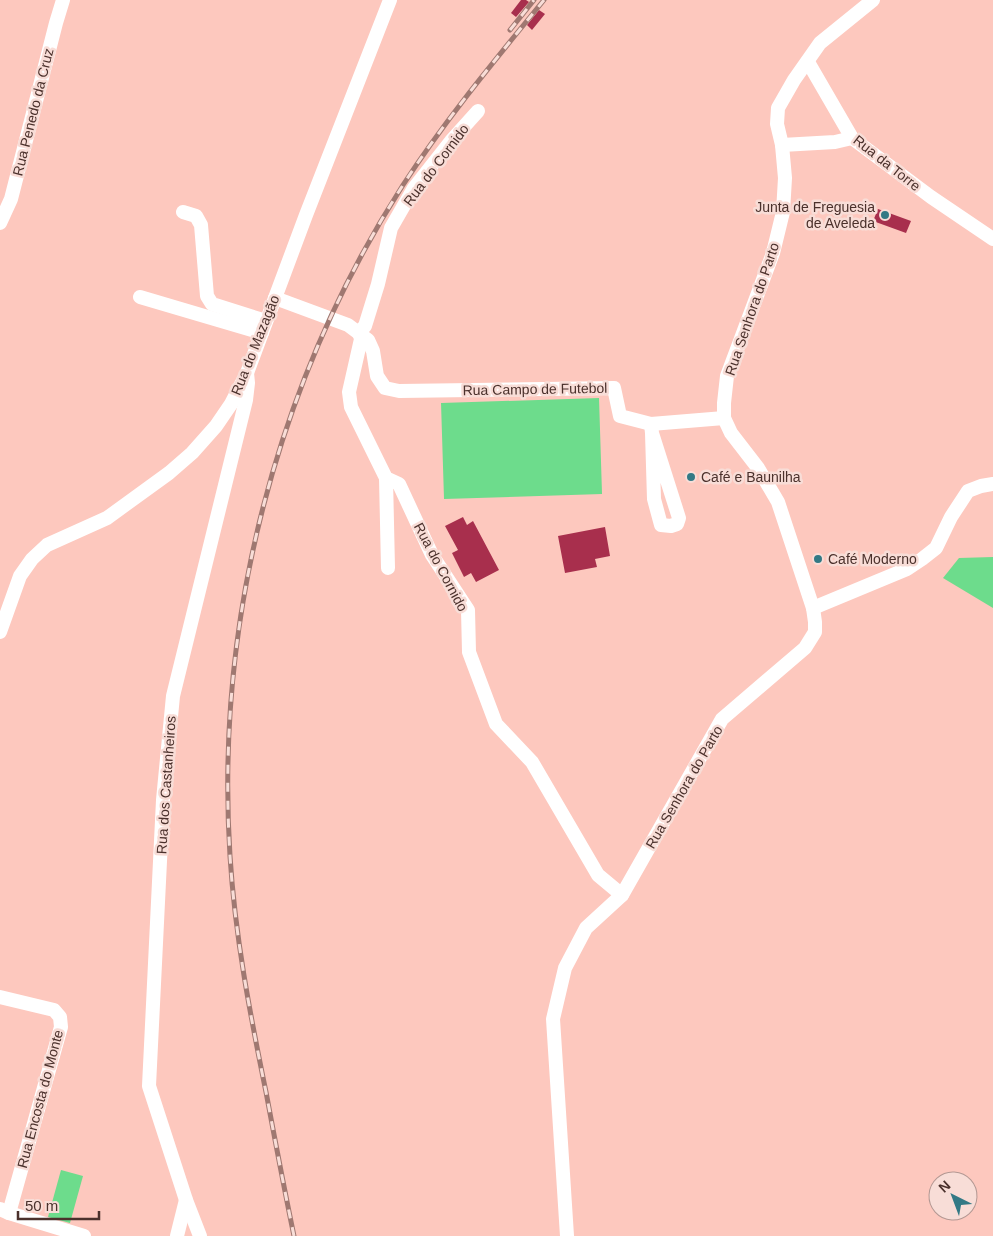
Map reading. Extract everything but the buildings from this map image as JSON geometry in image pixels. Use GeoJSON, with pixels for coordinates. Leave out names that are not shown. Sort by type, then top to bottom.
{"type":"FeatureCollection","features":[{"type":"Feature","properties":{"kind":"street","name":"Rua Penedo da Cruz"},"geometry":{"type":"LineString","coordinates":[[0,223],[11,199],[63,0]]}},
{"type":"Feature","properties":{"kind":"street","name":"Rua do Mazagão"},"geometry":{"type":"LineString","coordinates":[[0,632],[20,576],[32,559],[47,545],[107,518],[169,472],[192,453],[216,426],[231,404],[247,373],[390,0]]}},
{"type":"Feature","properties":{"kind":"street","name":"Rua Senhora do Parto"},"geometry":{"type":"LineString","coordinates":[[567,1236],[553,1019],[565,968],[586,928],[622,896],[722,719],[805,648],[814,632],[816,622],[813,608],[778,502],[758,468],[731,434],[724,418],[724,403],[727,376],[773,254],[783,212],[784,178],[782,144],[777,124],[778,108],[794,80],[820,43],[873,0]]}},
{"type":"Feature","properties":{"kind":"street","name":"Rua da Torre"},"geometry":{"type":"LineString","coordinates":[[808,62],[852,138],[931,197],[993,239]]}},
{"type":"Feature","properties":{"kind":"street","name":"Rua do Cornido"},"geometry":{"type":"LineString","coordinates":[[478,111],[451,141],[414,188],[391,228],[378,284],[365,326],[353,328],[361,339],[349,392],[351,407],[386,478],[399,484],[432,555],[468,610],[469,652],[496,724],[532,762],[598,876],[622,896]]}},
{"type":"Feature","properties":{"kind":"street"},"geometry":{"type":"LineString","coordinates":[[782,144],[835,142],[852,138]]}},
{"type":"Feature","properties":{"kind":"street"},"geometry":{"type":"LineString","coordinates":[[182,212],[196,216],[201,225],[209,300],[217,307],[264,327]]}},
{"type":"Feature","properties":{"kind":"street"},"geometry":{"type":"LineString","coordinates":[[140,297],[264,327]]}},
{"type":"Feature","properties":{"kind":"street"},"geometry":{"type":"LineString","coordinates":[[275,298],[353,328]]}},
{"type":"Feature","properties":{"kind":"street","name":"Rua Campo de Futebol"},"geometry":{"type":"LineString","coordinates":[[353,328],[368,340],[373,351],[377,376],[385,388],[399,391],[614,388],[620,416],[651,428],[724,418]]}},
{"type":"Feature","properties":{"kind":"street","name":"Rua dos Castanheiros"},"geometry":{"type":"LineString","coordinates":[[200,1236],[186,1200],[149,1086],[163,800],[172,696],[246,400],[247,373]]}},
{"type":"Feature","properties":{"kind":"street"},"geometry":{"type":"LineString","coordinates":[[651,428],[679,518],[677,524],[671,526],[661,525],[654,499],[651,428]]}},
{"type":"Feature","properties":{"kind":"street"},"geometry":{"type":"LineString","coordinates":[[386,478],[388,568]]}},
{"type":"Feature","properties":{"kind":"street"},"geometry":{"type":"LineString","coordinates":[[813,608],[907,569],[922,559],[936,548],[951,517],[968,491],[993,484]]}},
{"type":"Feature","properties":{"kind":"street","name":"Rua Encosta do Monte"},"geometry":{"type":"LineString","coordinates":[[0,998],[54,1010],[60,1017],[61,1027],[5,1211],[84,1236]]}},
{"type":"Feature","properties":{"kind":"street"},"geometry":{"type":"LineString","coordinates":[[177,1236],[186,1200]]}},
{"type":"Feature","properties":{"kind":"green space"},"geometry":{"type":"Polygon","coordinates":[[[599,398],[602,494],[444,499],[441,403],[599,398]]]}},
{"type":"Feature","properties":{"kind":"green space"},"geometry":{"type":"Polygon","coordinates":[[[993,557],[993,608],[943,578],[959,558],[993,557]]]}},
{"type":"Feature","properties":{"kind":"green space"},"geometry":{"type":"Polygon","coordinates":[[[61,1170],[83,1176],[70,1223],[48,1217],[61,1170]]]}},
{"type":"Feature","properties":{"kind":"railway"},"geometry":{"type":"LineString","coordinates":[[510,30],[534,0]]}},
{"type":"Feature","properties":{"kind":"railway"},"geometry":{"type":"LineString","coordinates":[[294,1236],[254,1033],[232,886],[228,768],[233,680],[245,593],[263,507],[288,422],[320,340],[358,261],[403,185],[436,137],[544,0]]}},
{"type":"Feature","properties":{"kind":"place","name":"Junta de Freguesia de Aveleda"},"geometry":{"type":"Point","coordinates":[885,215]}},
{"type":"Feature","properties":{"kind":"place","name":"Café e Baunilha"},"geometry":{"type":"Point","coordinates":[691,477]}},
{"type":"Feature","properties":{"kind":"place","name":"Café Moderno"},"geometry":{"type":"Point","coordinates":[818,559]}}]}
